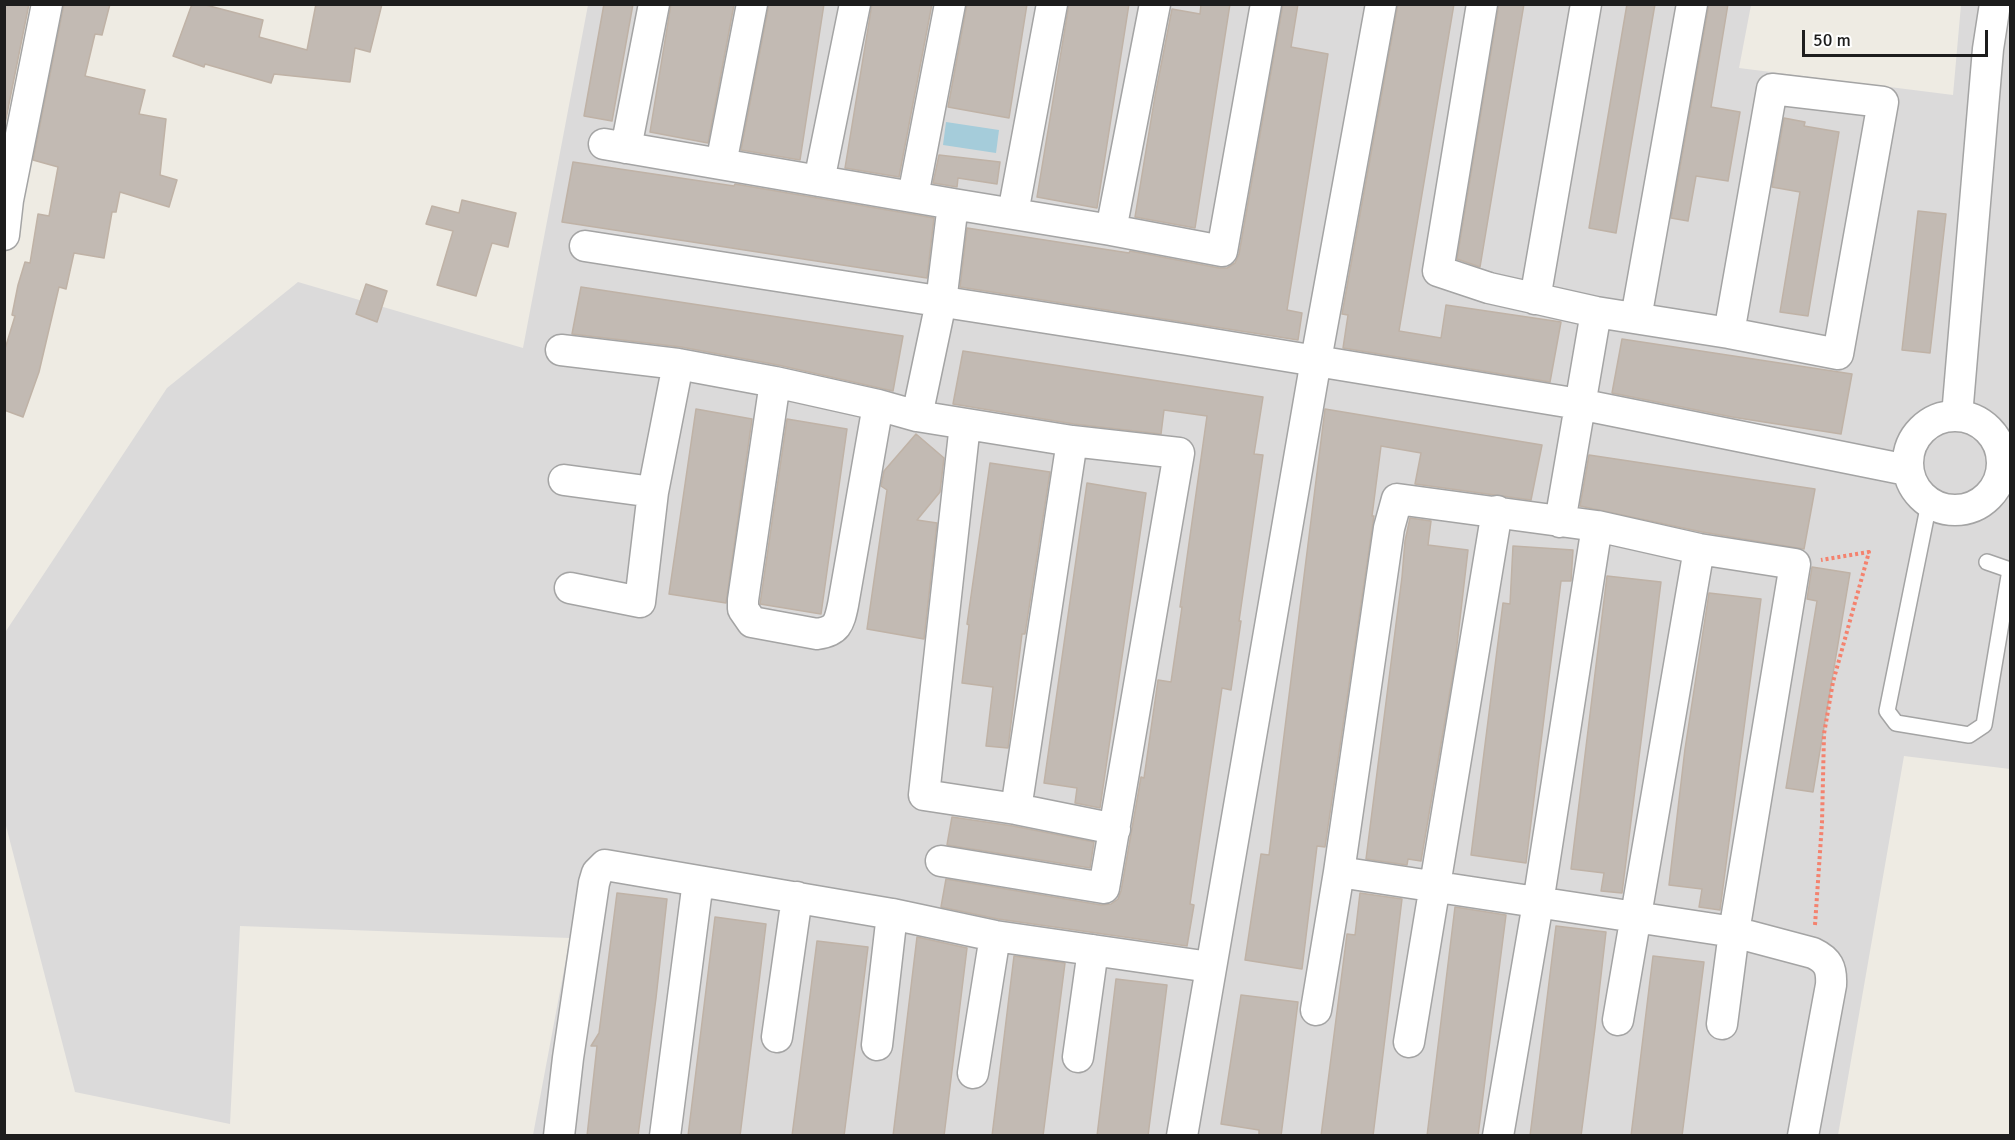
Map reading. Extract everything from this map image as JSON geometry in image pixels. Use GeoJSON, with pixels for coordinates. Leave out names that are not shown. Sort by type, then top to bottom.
{"type":"FeatureCollection","features":[{"type":"Feature","properties":{"kind":"street"},"geometry":{"type":"LineString","coordinates":[[4,235],[6,199],[47,4]]}},
{"type":"Feature","properties":{"kind":"street"},"geometry":{"type":"LineString","coordinates":[[654,4],[615,146],[1112,230],[1221,251],[1266,4]]}},
{"type":"Feature","properties":{"kind":"street"},"geometry":{"type":"LineString","coordinates":[[721,164],[752,4]]}},
{"type":"Feature","properties":{"kind":"street"},"geometry":{"type":"LineString","coordinates":[[819,181],[855,4]]}},
{"type":"Feature","properties":{"kind":"street"},"geometry":{"type":"LineString","coordinates":[[913,196],[950,4]]}},
{"type":"Feature","properties":{"kind":"street"},"geometry":{"type":"LineString","coordinates":[[1013,213],[1052,4]]}},
{"type":"Feature","properties":{"kind":"street"},"geometry":{"type":"LineString","coordinates":[[1112,230],[1155,4]]}},
{"type":"Feature","properties":{"kind":"street"},"geometry":{"type":"LineString","coordinates":[[1182,1136],[1316,360],[1381,4]]}},
{"type":"Feature","properties":{"kind":"street"},"geometry":{"type":"LineString","coordinates":[[1482,4],[1438,272],[1489,288],[1596,312],[1729,333],[1838,354],[1883,102],[1772,89],[1729,333]]}},
{"type":"Feature","properties":{"kind":"street"},"geometry":{"type":"LineString","coordinates":[[1535,299],[1586,4]]}},
{"type":"Feature","properties":{"kind":"street"},"geometry":{"type":"LineString","coordinates":[[1636,318],[1692,4]]}},
{"type":"Feature","properties":{"kind":"street"},"geometry":{"type":"LineString","coordinates":[[1957,416],[1988,50],[1995,4]]}},
{"type":"Feature","properties":{"kind":"street"},"geometry":{"type":"LineString","coordinates":[[917,416],[941,302],[953,204]]}},
{"type":"Feature","properties":{"kind":"street"},"geometry":{"type":"LineString","coordinates":[[585,246],[1316,360],[1579,404],[1907,470]]}},
{"type":"Feature","properties":{"kind":"street"},"geometry":{"type":"LineString","coordinates":[[1560,522],[1596,312]]}},
{"type":"Feature","properties":{"kind":"street"},"geometry":{"type":"LineString","coordinates":[[561,350],[678,364],[775,382],[917,416],[1072,441],[1179,453],[1104,888],[941,861]]}},
{"type":"Feature","properties":{"kind":"street"},"geometry":{"type":"LineString","coordinates":[[570,588],[640,602],[653,492],[678,364]]}},
{"type":"Feature","properties":{"kind":"street"},"geometry":{"type":"LineString","coordinates":[[775,382],[743,600],[743,609],[752,622],[817,634],[828,632],[836,627],[843,605],[878,405]]}},
{"type":"Feature","properties":{"kind":"street"},"geometry":{"type":"LineString","coordinates":[[1945,416],[1957,416],[1980,423],[1994,436],[2001,453],[2001,471],[1995,488],[1982,502],[1965,509],[1946,510],[1929,503],[1916,490],[1907,470],[1915,437],[1928,424],[1945,416]]}},
{"type":"Feature","properties":{"kind":"street"},"geometry":{"type":"LineString","coordinates":[[965,424],[924,795],[1017,809],[1115,829]]}},
{"type":"Feature","properties":{"kind":"street"},"geometry":{"type":"LineString","coordinates":[[1017,809],[1072,441]]}},
{"type":"Feature","properties":{"kind":"street"},"geometry":{"type":"LineString","coordinates":[[564,480],[653,492]]}},
{"type":"Feature","properties":{"kind":"street"},"geometry":{"type":"LineString","coordinates":[[1316,1010],[1339,872],[1389,528],[1397,499],[1597,526],[1699,549],[1795,564],[1734,932],[1722,1024]]}},
{"type":"Feature","properties":{"kind":"street"},"geometry":{"type":"LineString","coordinates":[[1409,1042],[1497,511]]}},
{"type":"Feature","properties":{"kind":"street"},"geometry":{"type":"LineString","coordinates":[[1498,1136],[1538,903],[1597,526]]}},
{"type":"Feature","properties":{"kind":"street"},"geometry":{"type":"LineString","coordinates":[[1618,1020],[1699,549]]}},
{"type":"Feature","properties":{"kind":"street"},"geometry":{"type":"LineString","coordinates":[[559,1136],[568,1058],[597,873],[606,865],[892,914],[995,936],[1210,967]]}},
{"type":"Feature","properties":{"kind":"street"},"geometry":{"type":"LineString","coordinates":[[1339,872],[1734,932],[1813,952],[1825,958],[1832,972],[1803,1136]]}},
{"type":"Feature","properties":{"kind":"street"},"geometry":{"type":"LineString","coordinates":[[665,1136],[698,881]]}},
{"type":"Feature","properties":{"kind":"street"},"geometry":{"type":"LineString","coordinates":[[777,1037],[797,897]]}},
{"type":"Feature","properties":{"kind":"street"},"geometry":{"type":"LineString","coordinates":[[877,1045],[892,914]]}},
{"type":"Feature","properties":{"kind":"street"},"geometry":{"type":"LineString","coordinates":[[972,1073],[995,936]]}},
{"type":"Feature","properties":{"kind":"street"},"geometry":{"type":"LineString","coordinates":[[1078,1057],[1093,950]]}},
{"type":"Feature","properties":{"kind":"lane"},"geometry":{"type":"LineString","coordinates":[[1929,503],[1887,711],[1896,723],[1969,735],[1984,725],[2010,570],[1987,562]]}},
{"type":"Feature","properties":{"kind":"path"},"geometry":{"type":"LineString","coordinates":[[1795,564],[1869,552],[1833,682],[1824,734],[1822,822],[1813,952]]}},
{"type":"Feature","properties":{"kind":"shaded area"},"geometry":{"type":"Polygon","coordinates":[[[588,5],[1751,5],[1739,68],[1953,95],[1961,5],[2010,5],[2010,769],[1904,756],[1838,1135],[533,1135],[570,938],[240,926],[230,1124],[75,1092],[5,822],[4,634],[167,388],[298,282],[523,348],[588,5]]]}},
{"type":"Feature","properties":{"kind":"water"},"geometry":{"type":"Polygon","coordinates":[[[946,122],[999,130],[996,153],[943,145],[946,122]]]}},
{"type":"Feature","properties":{"kind":"building"},"geometry":{"type":"Polygon","coordinates":[[[4,4],[29,4],[4,129],[4,4]]]}},
{"type":"Feature","properties":{"kind":"building"},"geometry":{"type":"Polygon","coordinates":[[[64,4],[110,4],[102,35],[95,34],[85,76],[145,90],[139,114],[166,119],[160,175],[177,180],[169,207],[120,192],[116,212],[112,212],[104,258],[74,253],[66,289],[59,287],[39,372],[23,417],[4,410],[4,352],[15,316],[12,315],[18,285],[25,262],[30,263],[38,214],[49,216],[58,167],[33,160],[64,4]]]}},
{"type":"Feature","properties":{"kind":"building"},"geometry":{"type":"Polygon","coordinates":[[[192,4],[202,4],[263,20],[259,37],[307,50],[316,4],[382,4],[370,52],[355,48],[350,82],[274,74],[271,83],[205,64],[204,67],[173,56],[192,4]]]}},
{"type":"Feature","properties":{"kind":"building"},"geometry":{"type":"Polygon","coordinates":[[[604,4],[633,4],[612,121],[584,116],[604,4]]]}},
{"type":"Feature","properties":{"kind":"building"},"geometry":{"type":"Polygon","coordinates":[[[671,4],[734,5],[708,143],[650,132],[671,4]]]}},
{"type":"Feature","properties":{"kind":"building"},"geometry":{"type":"Polygon","coordinates":[[[769,4],[824,4],[800,160],[741,150],[769,4]]]}},
{"type":"Feature","properties":{"kind":"building"},"geometry":{"type":"Polygon","coordinates":[[[872,4],[932,4],[899,177],[845,168],[872,4]]]}},
{"type":"Feature","properties":{"kind":"building"},"geometry":{"type":"Polygon","coordinates":[[[967,4],[1027,4],[1009,118],[948,107],[967,4]]]}},
{"type":"Feature","properties":{"kind":"building"},"geometry":{"type":"Polygon","coordinates":[[[1069,4],[1129,4],[1097,208],[1037,197],[1069,4]]]}},
{"type":"Feature","properties":{"kind":"building"},"geometry":{"type":"Polygon","coordinates":[[[1201,4],[1230,4],[1195,228],[1135,217],[1172,9],[1200,14],[1201,4]]]}},
{"type":"Feature","properties":{"kind":"building"},"geometry":{"type":"Polygon","coordinates":[[[1283,4],[1298,4],[1291,47],[1328,54],[1287,310],[1302,313],[1298,340],[960,287],[967,228],[1129,253],[1130,251],[1219,268],[1227,268],[1235,263],[1239,254],[1283,4]]]}},
{"type":"Feature","properties":{"kind":"building"},"geometry":{"type":"Polygon","coordinates":[[[1398,4],[1454,4],[1399,331],[1441,338],[1446,305],[1561,322],[1550,382],[1343,348],[1348,315],[1342,314],[1398,4]]]}},
{"type":"Feature","properties":{"kind":"building"},"geometry":{"type":"Polygon","coordinates":[[[1499,4],[1524,4],[1480,267],[1457,259],[1499,4]]]}},
{"type":"Feature","properties":{"kind":"building"},"geometry":{"type":"Polygon","coordinates":[[[1627,4],[1655,4],[1616,233],[1589,228],[1627,4]]]}},
{"type":"Feature","properties":{"kind":"building"},"geometry":{"type":"Polygon","coordinates":[[[1709,4],[1728,4],[1711,107],[1740,112],[1728,181],[1696,176],[1688,221],[1671,218],[1709,4]]]}},
{"type":"Feature","properties":{"kind":"building"},"geometry":{"type":"Polygon","coordinates":[[[1784,118],[1805,122],[1804,126],[1839,132],[1808,316],[1780,312],[1800,192],[1772,187],[1784,118]]]}},
{"type":"Feature","properties":{"kind":"building"},"geometry":{"type":"Polygon","coordinates":[[[939,155],[1000,162],[997,184],[958,178],[957,187],[933,183],[939,155]]]}},
{"type":"Feature","properties":{"kind":"building"},"geometry":{"type":"Polygon","coordinates":[[[573,162],[734,186],[735,184],[934,218],[927,278],[562,222],[573,162]]]}},
{"type":"Feature","properties":{"kind":"building"},"geometry":{"type":"Polygon","coordinates":[[[462,200],[516,213],[508,247],[492,243],[476,296],[437,285],[453,231],[426,224],[432,206],[459,213],[462,200]]]}},
{"type":"Feature","properties":{"kind":"building"},"geometry":{"type":"Polygon","coordinates":[[[1918,211],[1946,214],[1930,353],[1902,350],[1918,211]]]}},
{"type":"Feature","properties":{"kind":"building"},"geometry":{"type":"Polygon","coordinates":[[[366,284],[387,291],[377,322],[356,314],[366,284]]]}},
{"type":"Feature","properties":{"kind":"building"},"geometry":{"type":"Polygon","coordinates":[[[581,287],[903,336],[893,391],[778,365],[681,347],[572,334],[581,287]]]}},
{"type":"Feature","properties":{"kind":"building"},"geometry":{"type":"Polygon","coordinates":[[[1622,339],[1852,374],[1841,434],[1732,417],[1612,393],[1622,339]]]}},
{"type":"Feature","properties":{"kind":"building"},"geometry":{"type":"Polygon","coordinates":[[[963,351],[1263,397],[1254,454],[1263,455],[1239,621],[1241,621],[1231,690],[1222,688],[1190,904],[1194,905],[1187,946],[998,919],[941,907],[946,879],[1101,905],[1111,904],[1118,899],[1141,777],[1144,778],[1158,680],[1171,682],[1207,416],[1164,410],[1161,434],[1074,424],[953,404],[963,351]]]}},
{"type":"Feature","properties":{"kind":"building"},"geometry":{"type":"Polygon","coordinates":[[[696,409],[752,419],[726,603],[669,594],[696,409]]]}},
{"type":"Feature","properties":{"kind":"building"},"geometry":{"type":"Polygon","coordinates":[[[1325,409],[1542,445],[1531,500],[1415,484],[1421,453],[1381,446],[1372,516],[1374,516],[1325,847],[1317,846],[1302,969],[1245,960],[1261,854],[1269,855],[1325,409]]]}},
{"type":"Feature","properties":{"kind":"building"},"geometry":{"type":"Polygon","coordinates":[[[787,419],[847,429],[821,614],[760,604],[787,419]]]}},
{"type":"Feature","properties":{"kind":"building"},"geometry":{"type":"Polygon","coordinates":[[[916,434],[944,458],[940,492],[917,520],[937,523],[924,639],[867,629],[887,490],[881,486],[884,471],[916,434]]]}},
{"type":"Feature","properties":{"kind":"building"},"geometry":{"type":"Polygon","coordinates":[[[1589,455],[1815,489],[1804,549],[1702,532],[1580,506],[1589,455]]]}},
{"type":"Feature","properties":{"kind":"building"},"geometry":{"type":"Polygon","coordinates":[[[990,463],[1050,472],[1025,634],[1022,634],[1008,748],[986,746],[993,687],[962,683],[969,625],[967,624],[990,463]]]}},
{"type":"Feature","properties":{"kind":"building"},"geometry":{"type":"Polygon","coordinates":[[[1087,483],[1146,493],[1100,808],[1075,803],[1077,788],[1044,783],[1087,483]]]}},
{"type":"Feature","properties":{"kind":"building"},"geometry":{"type":"Polygon","coordinates":[[[1410,518],[1431,521],[1428,545],[1468,550],[1455,662],[1421,861],[1408,859],[1407,865],[1366,859],[1405,541],[1410,518]]]}},
{"type":"Feature","properties":{"kind":"building"},"geometry":{"type":"Polygon","coordinates":[[[1513,546],[1573,550],[1571,581],[1561,581],[1526,863],[1471,855],[1503,603],[1510,604],[1513,546]]]}},
{"type":"Feature","properties":{"kind":"building"},"geometry":{"type":"Polygon","coordinates":[[[1812,567],[1850,573],[1813,792],[1786,788],[1817,601],[1807,599],[1812,567]]]}},
{"type":"Feature","properties":{"kind":"building"},"geometry":{"type":"Polygon","coordinates":[[[1607,576],[1661,582],[1622,893],[1601,891],[1604,873],[1571,869],[1607,576]]]}},
{"type":"Feature","properties":{"kind":"building"},"geometry":{"type":"Polygon","coordinates":[[[1709,593],[1761,599],[1720,910],[1699,907],[1702,889],[1669,885],[1685,749],[1709,593]]]}},
{"type":"Feature","properties":{"kind":"building"},"geometry":{"type":"Polygon","coordinates":[[[952,817],[1094,842],[1090,868],[947,845],[952,817]]]}},
{"type":"Feature","properties":{"kind":"building"},"geometry":{"type":"Polygon","coordinates":[[[617,893],[667,899],[656,998],[638,1136],[587,1136],[597,1046],[591,1046],[599,1033],[617,893]]]}},
{"type":"Feature","properties":{"kind":"building"},"geometry":{"type":"Polygon","coordinates":[[[1360,893],[1402,899],[1373,1136],[1321,1136],[1347,934],[1355,935],[1360,893]]]}},
{"type":"Feature","properties":{"kind":"building"},"geometry":{"type":"Polygon","coordinates":[[[1455,907],[1506,915],[1478,1136],[1427,1136],[1455,907]]]}},
{"type":"Feature","properties":{"kind":"building"},"geometry":{"type":"Polygon","coordinates":[[[715,917],[766,924],[759,982],[740,1136],[688,1136],[715,917]]]}},
{"type":"Feature","properties":{"kind":"building"},"geometry":{"type":"Polygon","coordinates":[[[1556,926],[1606,932],[1595,1028],[1581,1136],[1530,1136],[1556,926]]]}},
{"type":"Feature","properties":{"kind":"building"},"geometry":{"type":"Polygon","coordinates":[[[917,937],[967,948],[944,1136],[893,1136],[917,937]]]}},
{"type":"Feature","properties":{"kind":"building"},"geometry":{"type":"Polygon","coordinates":[[[817,941],[868,947],[844,1136],[792,1136],[817,941]]]}},
{"type":"Feature","properties":{"kind":"building"},"geometry":{"type":"Polygon","coordinates":[[[1014,956],[1065,963],[1043,1136],[992,1136],[1014,956]]]}},
{"type":"Feature","properties":{"kind":"building"},"geometry":{"type":"Polygon","coordinates":[[[1653,956],[1704,962],[1682,1136],[1631,1136],[1653,956]]]}},
{"type":"Feature","properties":{"kind":"building"},"geometry":{"type":"Polygon","coordinates":[[[1116,979],[1167,985],[1148,1136],[1097,1136],[1116,979]]]}},
{"type":"Feature","properties":{"kind":"building"},"geometry":{"type":"Polygon","coordinates":[[[1241,995],[1298,1002],[1281,1136],[1259,1136],[1259,1130],[1221,1124],[1241,995]]]}}]}
